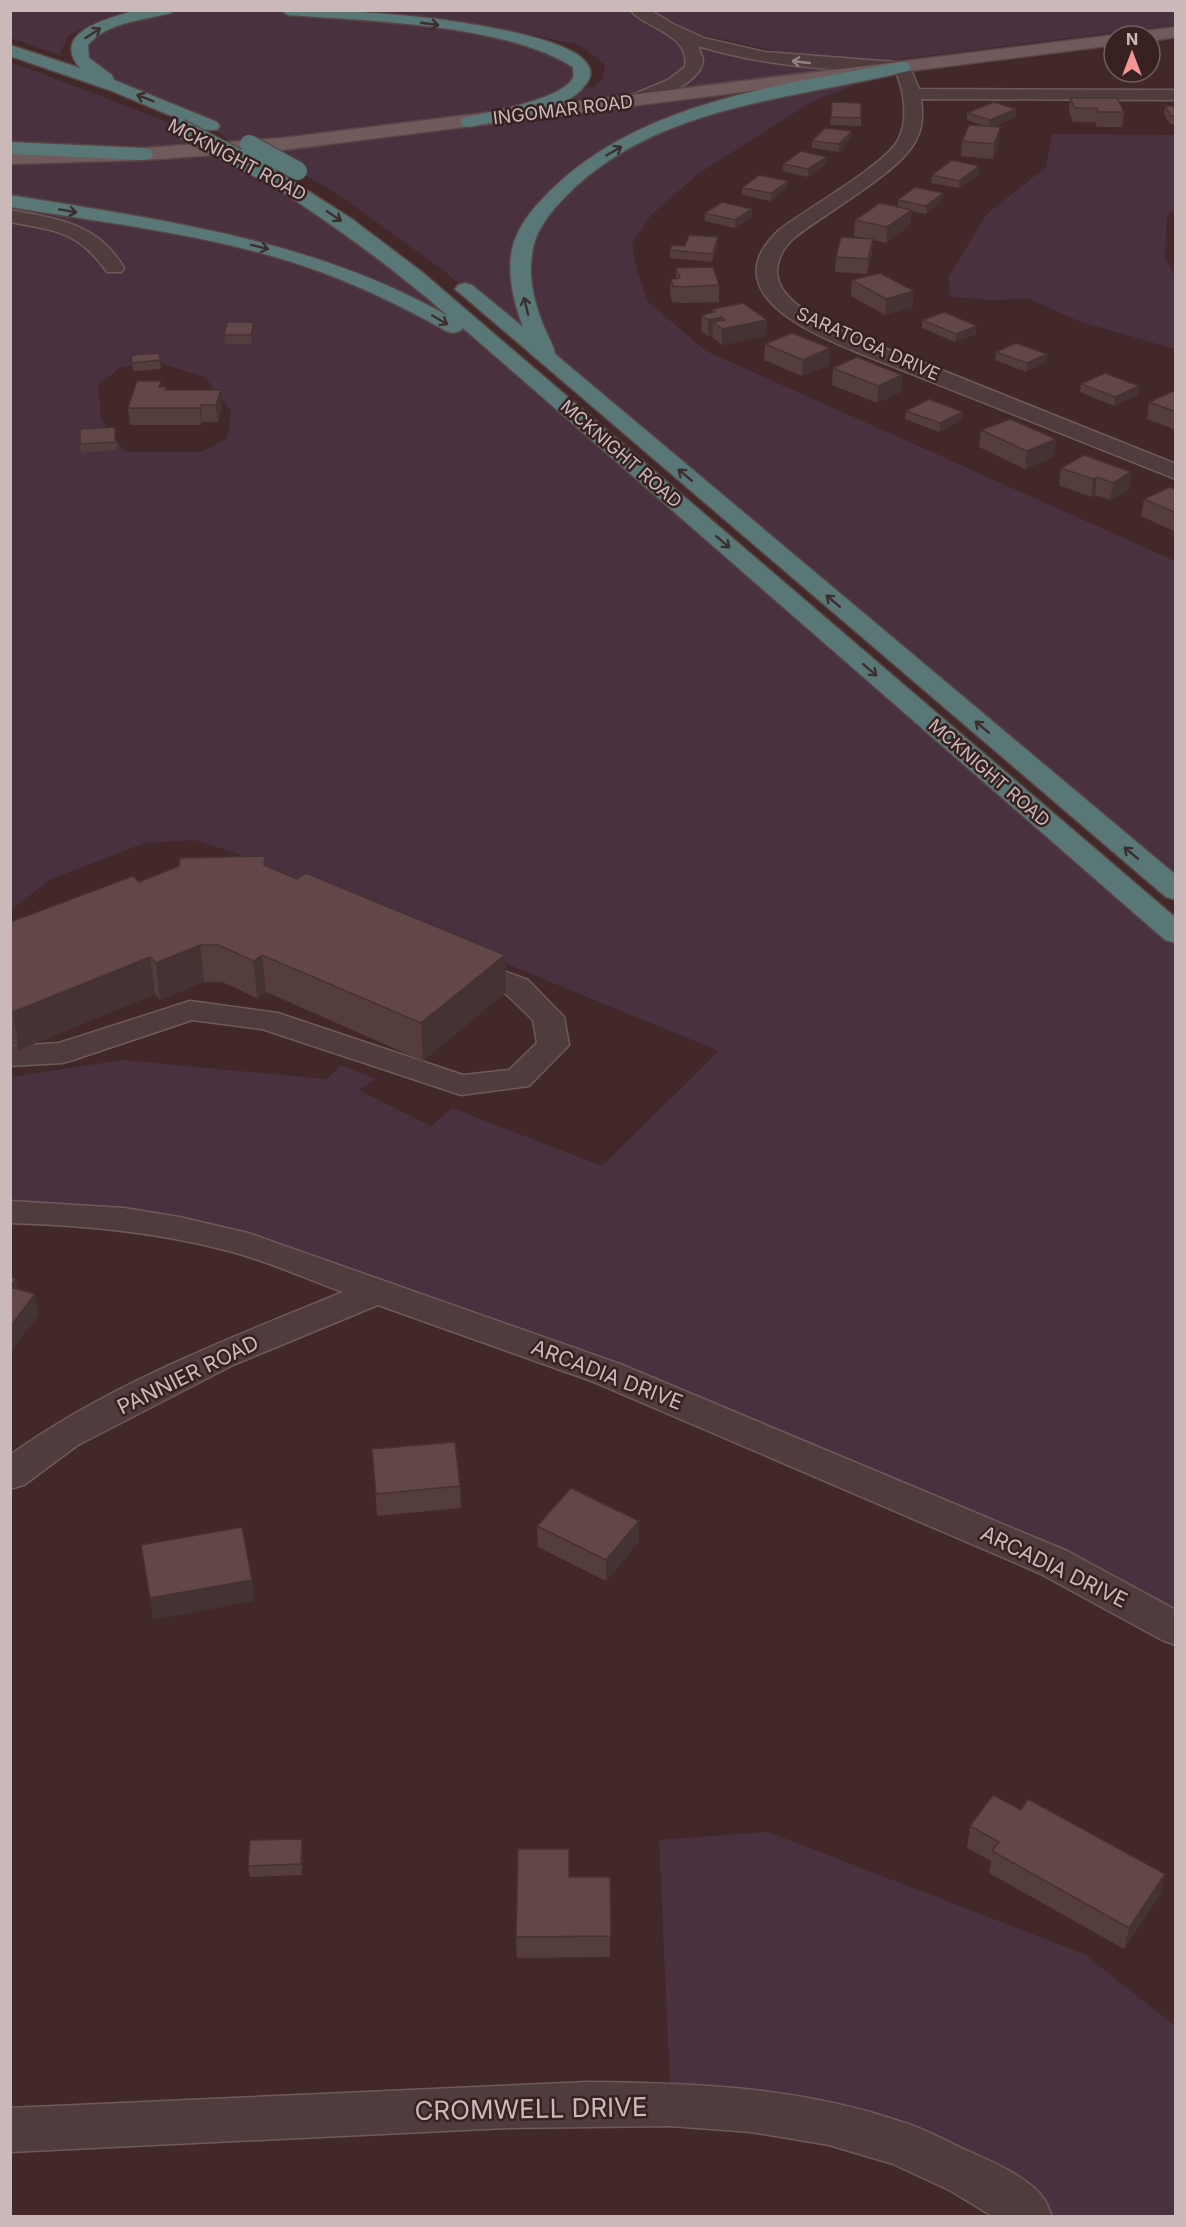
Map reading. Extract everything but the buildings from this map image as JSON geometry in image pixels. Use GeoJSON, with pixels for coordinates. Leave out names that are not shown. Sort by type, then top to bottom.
{"type":"FeatureCollection","features":[{"type":"Feature","properties":{"kind":"highway"},"geometry":{"type":"LineString","coordinates":[[118,87],[85,63],[78,52],[81,42],[92,32],[111,23],[165,10]]}},
{"type":"Feature","properties":{"kind":"highway"},"geometry":{"type":"LineString","coordinates":[[288,10],[416,22],[518,38],[559,50],[582,65],[584,76],[581,82],[567,94],[544,103],[469,122]]}},
{"type":"Feature","properties":{"kind":"highway","name":"MCKNIGHT ROAD"},"geometry":{"type":"LineString","coordinates":[[10,50],[118,87],[211,126],[326,188]]}},
{"type":"Feature","properties":{"kind":"highway","name":"MCKNIGHT ROAD"},"geometry":{"type":"LineString","coordinates":[[10,63],[97,93],[180,129],[267,173],[308,197],[381,249],[520,366],[1176,934]]}},
{"type":"Feature","properties":{"kind":"highway"},"geometry":{"type":"LineString","coordinates":[[548,360],[526,309],[521,255],[525,241],[539,215],[580,173],[620,147],[708,111],[759,96],[902,67]]}},
{"type":"Feature","properties":{"kind":"highway"},"geometry":{"type":"LineString","coordinates":[[10,148],[144,154]]}},
{"type":"Feature","properties":{"kind":"highway"},"geometry":{"type":"LineString","coordinates":[[10,201],[229,240],[320,264],[398,297],[520,366]]}},
{"type":"Feature","properties":{"kind":"highway","name":"MCKNIGHT ROAD"},"geometry":{"type":"LineString","coordinates":[[452,278],[1176,891]]}},
{"type":"Feature","properties":{"kind":"main road","name":"INGOMAR ROAD"},"geometry":{"type":"LineString","coordinates":[[10,158],[144,154],[283,144],[1102,42]]}},
{"type":"Feature","properties":{"kind":"street"},"geometry":{"type":"LineString","coordinates":[[638,10],[679,34],[734,51],[785,60],[902,67]]}},
{"type":"Feature","properties":{"kind":"street"},"geometry":{"type":"LineString","coordinates":[[633,101],[674,84],[693,69],[696,59],[694,53],[679,34]]}},
{"type":"Feature","properties":{"kind":"street","name":"SARATOGA DRIVE"},"geometry":{"type":"LineString","coordinates":[[902,67],[913,94],[907,142],[898,153],[793,229],[772,250],[766,274],[779,300],[793,312],[866,347],[1176,472]]}},
{"type":"Feature","properties":{"kind":"street"},"geometry":{"type":"LineString","coordinates":[[913,94],[1176,95]]}},
{"type":"Feature","properties":{"kind":"street"},"geometry":{"type":"LineString","coordinates":[[10,216],[61,227],[88,238],[104,251],[114,268]]}},
{"type":"Feature","properties":{"kind":"street"},"geometry":{"type":"LineString","coordinates":[[10,1056],[62,1053],[190,1010],[267,1020],[461,1085],[518,1079],[553,1046],[548,1017],[517,987],[442,956]]}},
{"type":"Feature","properties":{"kind":"street","name":"ARCADIA DRIVE"},"geometry":{"type":"LineString","coordinates":[[10,1212],[71,1212],[183,1228],[236,1241],[607,1373],[1053,1562],[1176,1629]]}},
{"type":"Feature","properties":{"kind":"street","name":"PANNIER ROAD"},"geometry":{"type":"LineString","coordinates":[[10,1475],[65,1435],[200,1366],[376,1292]]}},
{"type":"Feature","properties":{"kind":"street","name":"CROMWELL DRIVE"},"geometry":{"type":"LineString","coordinates":[[10,2130],[512,2107],[617,2104],[727,2108],[812,2120],[879,2136],[948,2163],[1014,2201],[1028,2217]]}},
{"type":"Feature","properties":{"kind":"shaded area"},"geometry":{"type":"Polygon","coordinates":[[[11,10],[136,11],[101,19],[68,36],[59,55],[11,38],[11,10]]]}},
{"type":"Feature","properties":{"kind":"shaded area"},"geometry":{"type":"Polygon","coordinates":[[[288,10],[485,32],[577,59],[577,88],[594,87],[603,78],[605,65],[580,45],[490,26],[372,11],[1175,11],[1175,25],[1102,24],[1102,34],[884,61],[789,54],[672,28],[720,47],[902,67],[813,101],[698,174],[651,215],[632,243],[637,270],[647,301],[706,351],[1175,561],[1175,891],[443,270],[336,193],[298,171],[241,149],[345,223],[1175,934],[1175,1629],[1053,1562],[236,1241],[11,1212],[11,1077],[122,1060],[327,1079],[341,1065],[375,1079],[359,1090],[431,1126],[452,1108],[602,1166],[719,1051],[236,853],[195,840],[145,843],[51,879],[11,910],[11,63],[237,147],[211,126],[118,87],[81,58],[92,32],[165,11],[288,10]],[[159,363],[121,367],[98,385],[101,418],[125,452],[202,452],[227,438],[231,411],[205,377],[159,363]]]}},
{"type":"Feature","properties":{"kind":"shaded area"},"geometry":{"type":"Polygon","coordinates":[[[1052,134],[1175,135],[1175,209],[1167,215],[1165,258],[1175,276],[1175,349],[1081,322],[1029,299],[988,300],[950,297],[948,277],[987,214],[1046,167],[1052,134]]]}},
{"type":"Feature","properties":{"kind":"shaded area"},"geometry":{"type":"Polygon","coordinates":[[[768,1832],[1084,1954],[1175,2026],[1175,2216],[1027,2216],[1014,2201],[948,2163],[671,2106],[659,1840],[768,1832]]]}}]}
